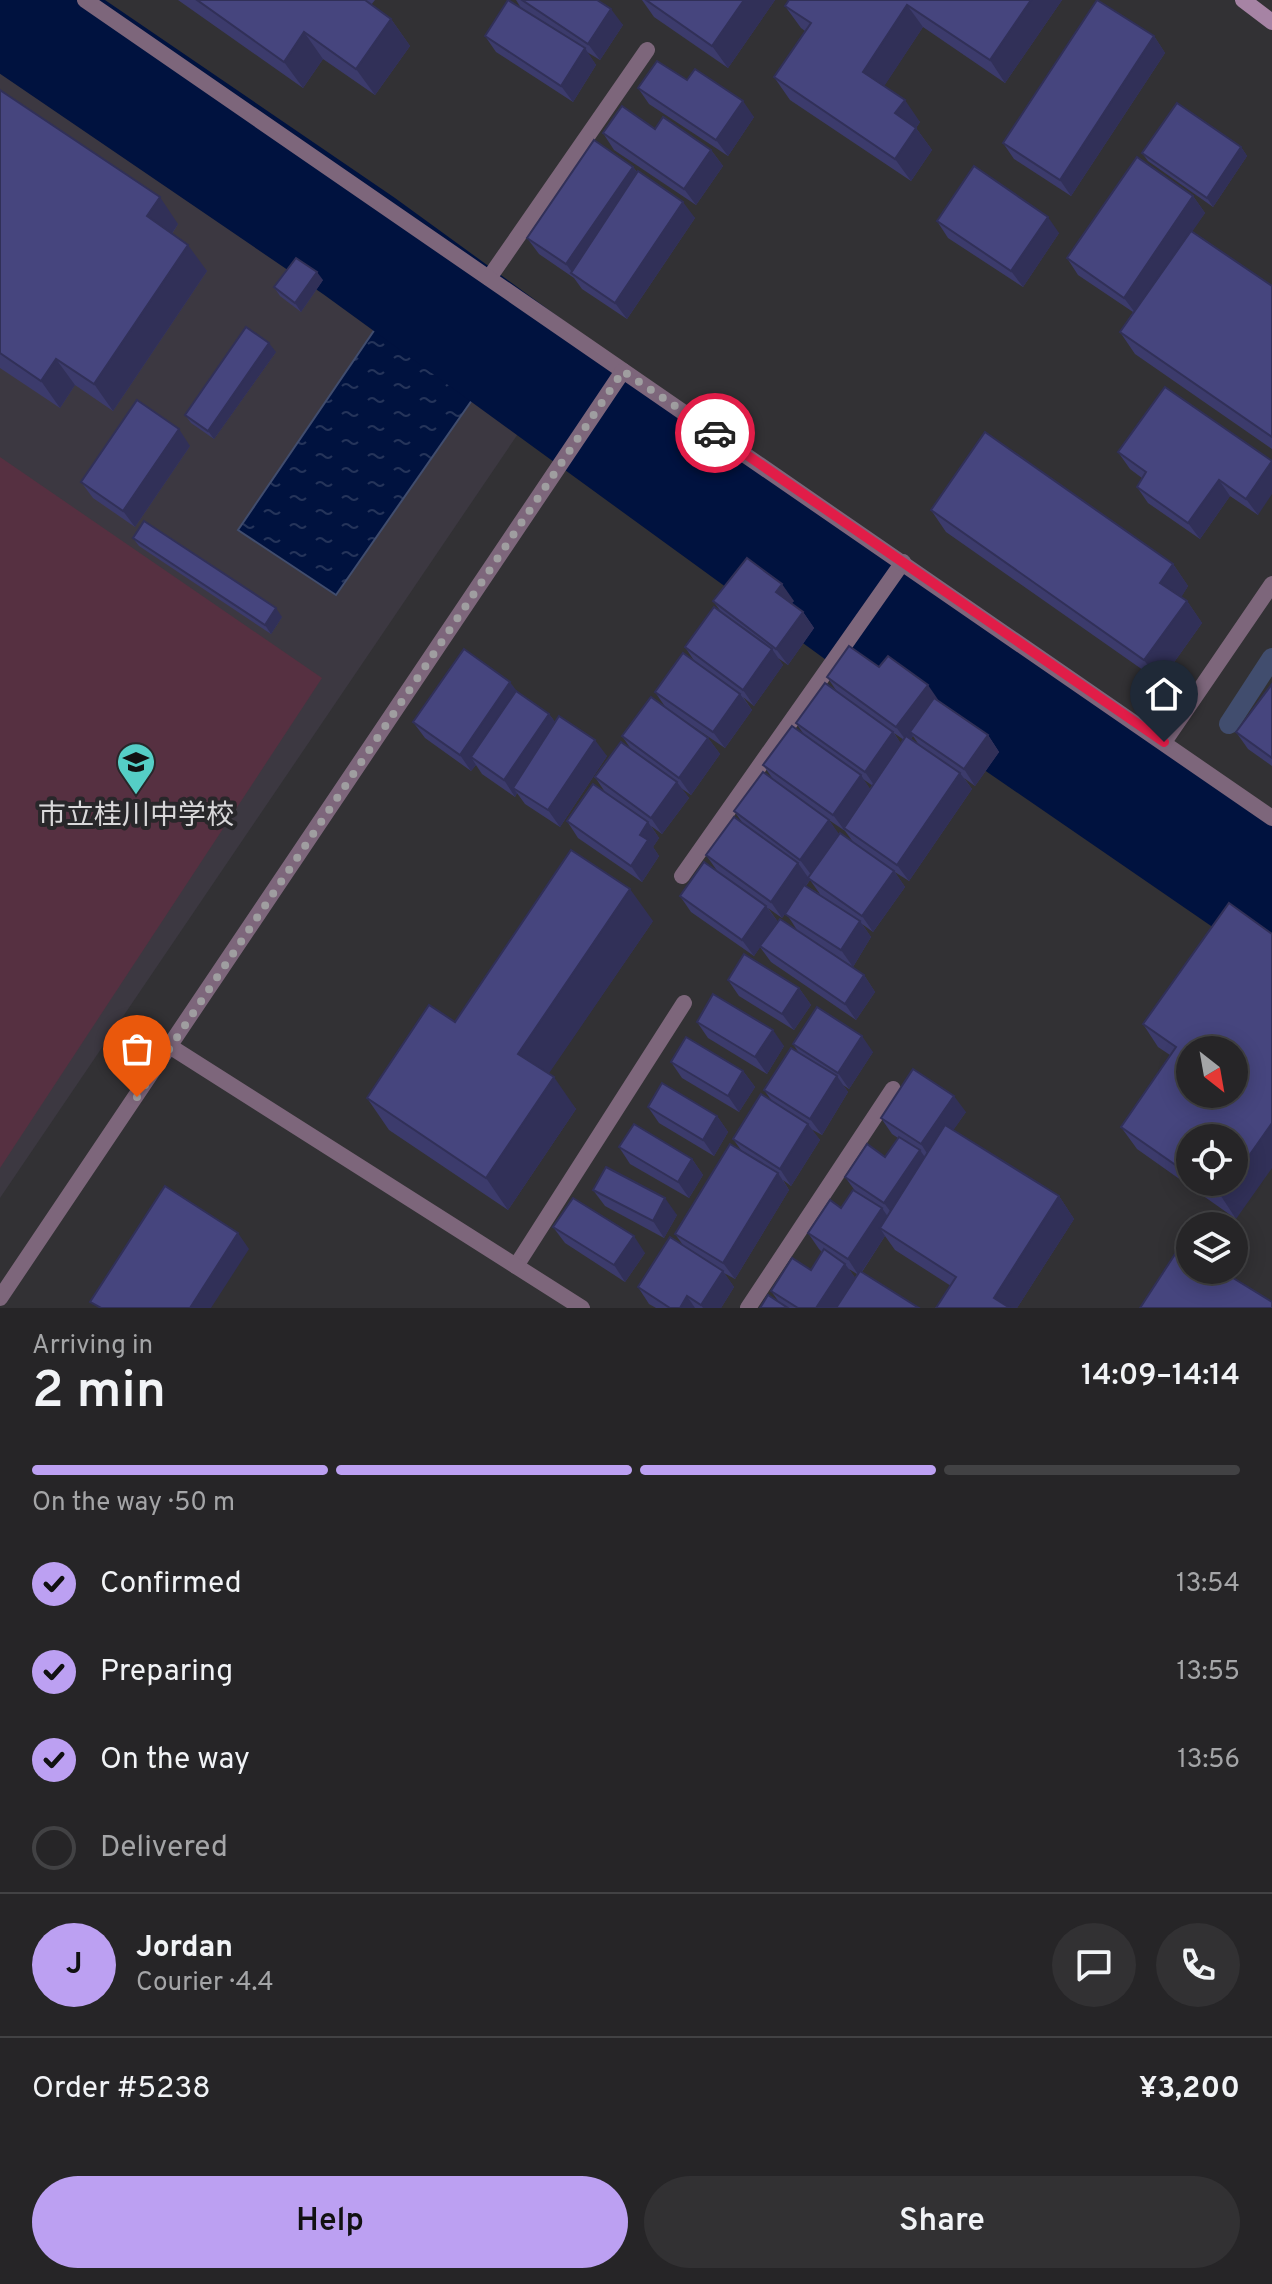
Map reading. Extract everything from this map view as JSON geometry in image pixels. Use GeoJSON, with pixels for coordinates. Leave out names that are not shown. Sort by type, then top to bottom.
{"type":"FeatureCollection","features":[{"type":"Feature","properties":{"kind":"street"},"geometry":{"type":"LineString","coordinates":[[85,0],[1272,818]]}},
{"type":"Feature","properties":{"kind":"street"},"geometry":{"type":"LineString","coordinates":[[1243,0],[1272,22]]}},
{"type":"Feature","properties":{"kind":"street"},"geometry":{"type":"LineString","coordinates":[[489,278],[647,50]]}},
{"type":"Feature","properties":{"kind":"street"},"geometry":{"type":"LineString","coordinates":[[0,1298],[623,371]]}},
{"type":"Feature","properties":{"kind":"street"},"geometry":{"type":"LineString","coordinates":[[682,876],[903,562]]}},
{"type":"Feature","properties":{"kind":"street"},"geometry":{"type":"LineString","coordinates":[[1164,742],[1272,584]]}},
{"type":"Feature","properties":{"kind":"street"},"geometry":{"type":"LineString","coordinates":[[516,1266],[684,1003]]}},
{"type":"Feature","properties":{"kind":"street"},"geometry":{"type":"LineString","coordinates":[[171,1047],[582,1308]]}},
{"type":"Feature","properties":{"kind":"street"},"geometry":{"type":"LineString","coordinates":[[748,1308],[893,1089]]}},
{"type":"Feature","properties":{"kind":"shaded area","name":"市立桂川中学校"},"geometry":{"type":"Polygon","coordinates":[[[0,26],[545,394],[0,1198],[0,26]]]}},
{"type":"Feature","properties":{"kind":"shaded area"},"geometry":{"type":"Polygon","coordinates":[[[0,457],[322,678],[0,1168],[0,457]]]}},
{"type":"Feature","properties":{"kind":"water"},"geometry":{"type":"Polygon","coordinates":[[[382,319],[479,390],[336,595],[238,530],[382,319]]]}},
{"type":"Feature","properties":{"kind":"building"},"geometry":{"type":"Polygon","coordinates":[[[197,0],[365,0],[391,19],[356,69],[304,32],[284,62],[197,0]]]}},
{"type":"Feature","properties":{"kind":"building"},"geometry":{"type":"Polygon","coordinates":[[[508,0],[585,48],[561,86],[485,36],[508,0]]]}},
{"type":"Feature","properties":{"kind":"building"},"geometry":{"type":"Polygon","coordinates":[[[522,0],[597,0],[611,9],[588,44],[522,0]]]}},
{"type":"Feature","properties":{"kind":"building"},"geometry":{"type":"Polygon","coordinates":[[[646,0],[744,0],[712,46],[646,0]]]}},
{"type":"Feature","properties":{"kind":"building"},"geometry":{"type":"Polygon","coordinates":[[[789,0],[1031,0],[990,60],[907,5],[863,72],[905,100],[895,113],[916,128],[895,159],[774,77],[811,23],[785,6],[789,0]]]}},
{"type":"Feature","properties":{"kind":"building"},"geometry":{"type":"Polygon","coordinates":[[[1097,0],[1154,36],[1060,180],[1003,143],[1097,0]]]}},
{"type":"Feature","properties":{"kind":"building"},"geometry":{"type":"Polygon","coordinates":[[[657,61],[687,80],[695,69],[743,101],[716,140],[638,88],[657,61]]]}},
{"type":"Feature","properties":{"kind":"building"},"geometry":{"type":"Polygon","coordinates":[[[0,90],[160,197],[147,216],[188,245],[94,384],[56,359],[41,381],[0,353],[0,90]]]}},
{"type":"Feature","properties":{"kind":"building"},"geometry":{"type":"Polygon","coordinates":[[[1177,103],[1241,147],[1207,198],[1142,153],[1177,103]]]}},
{"type":"Feature","properties":{"kind":"building"},"geometry":{"type":"Polygon","coordinates":[[[622,106],[655,129],[663,117],[711,150],[684,189],[603,133],[622,106]]]}},
{"type":"Feature","properties":{"kind":"building"},"geometry":{"type":"Polygon","coordinates":[[[594,140],[633,167],[566,264],[527,238],[594,140]]]}},
{"type":"Feature","properties":{"kind":"building"},"geometry":{"type":"Polygon","coordinates":[[[1137,157],[1193,196],[1124,298],[1067,258],[1137,157]]]}},
{"type":"Feature","properties":{"kind":"building"},"geometry":{"type":"Polygon","coordinates":[[[974,166],[1048,217],[1011,271],[937,221],[974,166]]]}},
{"type":"Feature","properties":{"kind":"building"},"geometry":{"type":"Polygon","coordinates":[[[638,171],[683,202],[615,303],[571,273],[638,171]]]}},
{"type":"Feature","properties":{"kind":"building"},"geometry":{"type":"Polygon","coordinates":[[[1191,231],[1272,286],[1272,437],[1120,332],[1191,231]]]}},
{"type":"Feature","properties":{"kind":"building"},"geometry":{"type":"Polygon","coordinates":[[[296,258],[317,272],[295,303],[274,287],[296,258]]]}},
{"type":"Feature","properties":{"kind":"building"},"geometry":{"type":"Polygon","coordinates":[[[246,327],[269,343],[208,431],[185,415],[246,327]]]}},
{"type":"Feature","properties":{"kind":"building"},"geometry":{"type":"Polygon","coordinates":[[[1165,387],[1272,461],[1246,499],[1219,480],[1188,523],[1137,487],[1146,472],[1118,452],[1165,387]]]}},
{"type":"Feature","properties":{"kind":"building"},"geometry":{"type":"Polygon","coordinates":[[[137,400],[179,429],[123,511],[81,482],[137,400]]]}},
{"type":"Feature","properties":{"kind":"building"},"geometry":{"type":"Polygon","coordinates":[[[985,432],[1173,564],[1160,583],[1187,601],[1144,660],[931,510],[985,432]]]}},
{"type":"Feature","properties":{"kind":"building"},"geometry":{"type":"Polygon","coordinates":[[[144,521],[276,608],[265,625],[133,538],[144,521]]]}},
{"type":"Feature","properties":{"kind":"building"},"geometry":{"type":"Polygon","coordinates":[[[747,558],[782,584],[776,592],[803,612],[776,649],[713,601],[747,558]]]}},
{"type":"Feature","properties":{"kind":"building"},"geometry":{"type":"Polygon","coordinates":[[[714,607],[772,649],[743,690],[685,647],[714,607]]]}},
{"type":"Feature","properties":{"kind":"building"},"geometry":{"type":"Polygon","coordinates":[[[849,646],[879,667],[888,656],[928,685],[896,727],[827,677],[849,646]]]}},
{"type":"Feature","properties":{"kind":"building"},"geometry":{"type":"Polygon","coordinates":[[[464,649],[510,682],[460,755],[413,722],[464,649]]]}},
{"type":"Feature","properties":{"kind":"building"},"geometry":{"type":"Polygon","coordinates":[[[683,653],[740,694],[713,732],[655,692],[683,653]]]}},
{"type":"Feature","properties":{"kind":"building"},"geometry":{"type":"Polygon","coordinates":[[[825,683],[893,732],[865,772],[796,723],[825,683]]]}},
{"type":"Feature","properties":{"kind":"building"},"geometry":{"type":"Polygon","coordinates":[[[1272,684],[1272,758],[1236,732],[1272,684]]]}},
{"type":"Feature","properties":{"kind":"building"},"geometry":{"type":"Polygon","coordinates":[[[516,691],[549,714],[504,780],[471,757],[516,691]]]}},
{"type":"Feature","properties":{"kind":"building"},"geometry":{"type":"Polygon","coordinates":[[[651,697],[708,738],[679,778],[622,736],[651,697]]]}},
{"type":"Feature","properties":{"kind":"building"},"geometry":{"type":"Polygon","coordinates":[[[934,698],[988,735],[964,769],[910,732],[934,698]]]}},
{"type":"Feature","properties":{"kind":"building"},"geometry":{"type":"Polygon","coordinates":[[[559,716],[595,740],[548,810],[513,788],[559,716]]]}},
{"type":"Feature","properties":{"kind":"building"},"geometry":{"type":"Polygon","coordinates":[[[792,726],[861,775],[833,815],[763,765],[792,726]]]}},
{"type":"Feature","properties":{"kind":"building"},"geometry":{"type":"Polygon","coordinates":[[[906,736],[960,773],[897,865],[844,828],[906,736]]]}},
{"type":"Feature","properties":{"kind":"building"},"geometry":{"type":"Polygon","coordinates":[[[621,742],[677,782],[651,818],[595,777],[621,742]]]}},
{"type":"Feature","properties":{"kind":"building"},"geometry":{"type":"Polygon","coordinates":[[[763,772],[829,820],[800,860],[734,811],[763,772]]]}},
{"type":"Feature","properties":{"kind":"building"},"geometry":{"type":"Polygon","coordinates":[[[593,784],[648,822],[640,835],[648,840],[631,866],[567,821],[593,784]]]}},
{"type":"Feature","properties":{"kind":"building"},"geometry":{"type":"Polygon","coordinates":[[[734,817],[798,863],[771,902],[706,855],[734,817]]]}},
{"type":"Feature","properties":{"kind":"building"},"geometry":{"type":"Polygon","coordinates":[[[840,833],[894,871],[862,916],[808,878],[840,833]]]}},
{"type":"Feature","properties":{"kind":"building"},"geometry":{"type":"Polygon","coordinates":[[[571,850],[630,889],[518,1054],[554,1077],[486,1178],[367,1098],[429,1005],[455,1022],[571,850]]]}},
{"type":"Feature","properties":{"kind":"building"},"geometry":{"type":"Polygon","coordinates":[[[704,862],[766,906],[742,940],[680,896],[704,862]]]}},
{"type":"Feature","properties":{"kind":"building"},"geometry":{"type":"Polygon","coordinates":[[[804,885],[860,921],[841,950],[785,914],[804,885]]]}},
{"type":"Feature","properties":{"kind":"building"},"geometry":{"type":"Polygon","coordinates":[[[1229,903],[1272,934],[1272,1123],[1248,1157],[1248,1124],[1176,1124],[1176,1165],[1121,1127],[1176,1047],[1143,1024],[1229,903]]]}},
{"type":"Feature","properties":{"kind":"building"},"geometry":{"type":"Polygon","coordinates":[[[780,919],[864,975],[845,1004],[760,946],[780,919]]]}},
{"type":"Feature","properties":{"kind":"building"},"geometry":{"type":"Polygon","coordinates":[[[744,954],[799,988],[782,1014],[728,980],[744,954]]]}},
{"type":"Feature","properties":{"kind":"building"},"geometry":{"type":"Polygon","coordinates":[[[713,994],[773,1030],[755,1057],[697,1022],[713,994]]]}},
{"type":"Feature","properties":{"kind":"building"},"geometry":{"type":"Polygon","coordinates":[[[817,1007],[862,1036],[838,1073],[793,1044],[817,1007]]]}},
{"type":"Feature","properties":{"kind":"building"},"geometry":{"type":"Polygon","coordinates":[[[686,1037],[743,1071],[728,1096],[671,1062],[686,1037]]]}},
{"type":"Feature","properties":{"kind":"building"},"geometry":{"type":"Polygon","coordinates":[[[791,1048],[837,1076],[810,1119],[764,1090],[791,1048]]]}},
{"type":"Feature","properties":{"kind":"building"},"geometry":{"type":"Polygon","coordinates":[[[913,1069],[954,1096],[921,1144],[881,1118],[913,1069]]]}},
{"type":"Feature","properties":{"kind":"building"},"geometry":{"type":"Polygon","coordinates":[[[662,1083],[717,1116],[703,1140],[648,1107],[662,1083]]]}},
{"type":"Feature","properties":{"kind":"building"},"geometry":{"type":"Polygon","coordinates":[[[761,1094],[808,1124],[780,1169],[733,1139],[761,1094]]]}},
{"type":"Feature","properties":{"kind":"building"},"geometry":{"type":"Polygon","coordinates":[[[634,1124],[692,1159],[678,1182],[619,1147],[634,1124]]]}},
{"type":"Feature","properties":{"kind":"building"},"geometry":{"type":"Polygon","coordinates":[[[945,1125],[1059,1196],[994,1298],[1010,1308],[936,1308],[956,1277],[880,1228],[945,1125]]]}},
{"type":"Feature","properties":{"kind":"building"},"geometry":{"type":"Polygon","coordinates":[[[899,1137],[920,1150],[884,1203],[845,1177],[867,1144],[885,1157],[899,1137]]]}},
{"type":"Feature","properties":{"kind":"building"},"geometry":{"type":"Polygon","coordinates":[[[730,1144],[778,1173],[723,1263],[675,1234],[730,1144]]]}},
{"type":"Feature","properties":{"kind":"building"},"geometry":{"type":"Polygon","coordinates":[[[606,1167],[665,1198],[653,1221],[593,1190],[606,1167]]]}},
{"type":"Feature","properties":{"kind":"building"},"geometry":{"type":"Polygon","coordinates":[[[165,1186],[238,1233],[190,1308],[101,1308],[90,1302],[165,1186]]]}},
{"type":"Feature","properties":{"kind":"building"},"geometry":{"type":"Polygon","coordinates":[[[853,1190],[882,1208],[848,1259],[808,1233],[830,1200],[841,1208],[853,1190]]]}},
{"type":"Feature","properties":{"kind":"building"},"geometry":{"type":"Polygon","coordinates":[[[573,1198],[634,1236],[614,1265],[553,1227],[573,1198]]]}},
{"type":"Feature","properties":{"kind":"building"},"geometry":{"type":"Polygon","coordinates":[[[670,1237],[723,1271],[701,1305],[687,1296],[680,1308],[670,1308],[638,1287],[670,1237]]]}},
{"type":"Feature","properties":{"kind":"building"},"geometry":{"type":"Polygon","coordinates":[[[824,1249],[845,1264],[816,1308],[798,1308],[771,1291],[792,1258],[811,1270],[824,1249]]]}},
{"type":"Feature","properties":{"kind":"building"},"geometry":{"type":"Polygon","coordinates":[[[1176,1253],[1176,1284],[1243,1284],[1272,1302],[1272,1308],[1140,1308],[1176,1253]]]}},
{"type":"Feature","properties":{"kind":"building"},"geometry":{"type":"Polygon","coordinates":[[[860,1271],[919,1308],[836,1308],[860,1271]]]}},
{"type":"Feature","properties":{"kind":"building"},"geometry":{"type":"Polygon","coordinates":[[[768,1295],[788,1308],[760,1308],[768,1295]]]}},
{"type":"Feature","properties":{"kind":"waterway"},"geometry":{"type":"LineString","coordinates":[[0,1],[359,246],[891,633],[1272,895]]}},
{"type":"Feature","properties":{"kind":"waterway"},"geometry":{"type":"LineString","coordinates":[[1229,724],[1272,658]]}},
{"type":"Feature","properties":{"kind":"way so far"},"geometry":{"type":"LineString","coordinates":[[137,1097],[623,371],[715,433]]}},
{"type":"Feature","properties":{"kind":"place","name":"市立桂川中学校"},"geometry":{"type":"Point","coordinates":[136,796]}},
{"type":"Feature","properties":{"kind":"route"},"geometry":{"type":"LineString","coordinates":[[715,433],[1164,742]]}}]}
